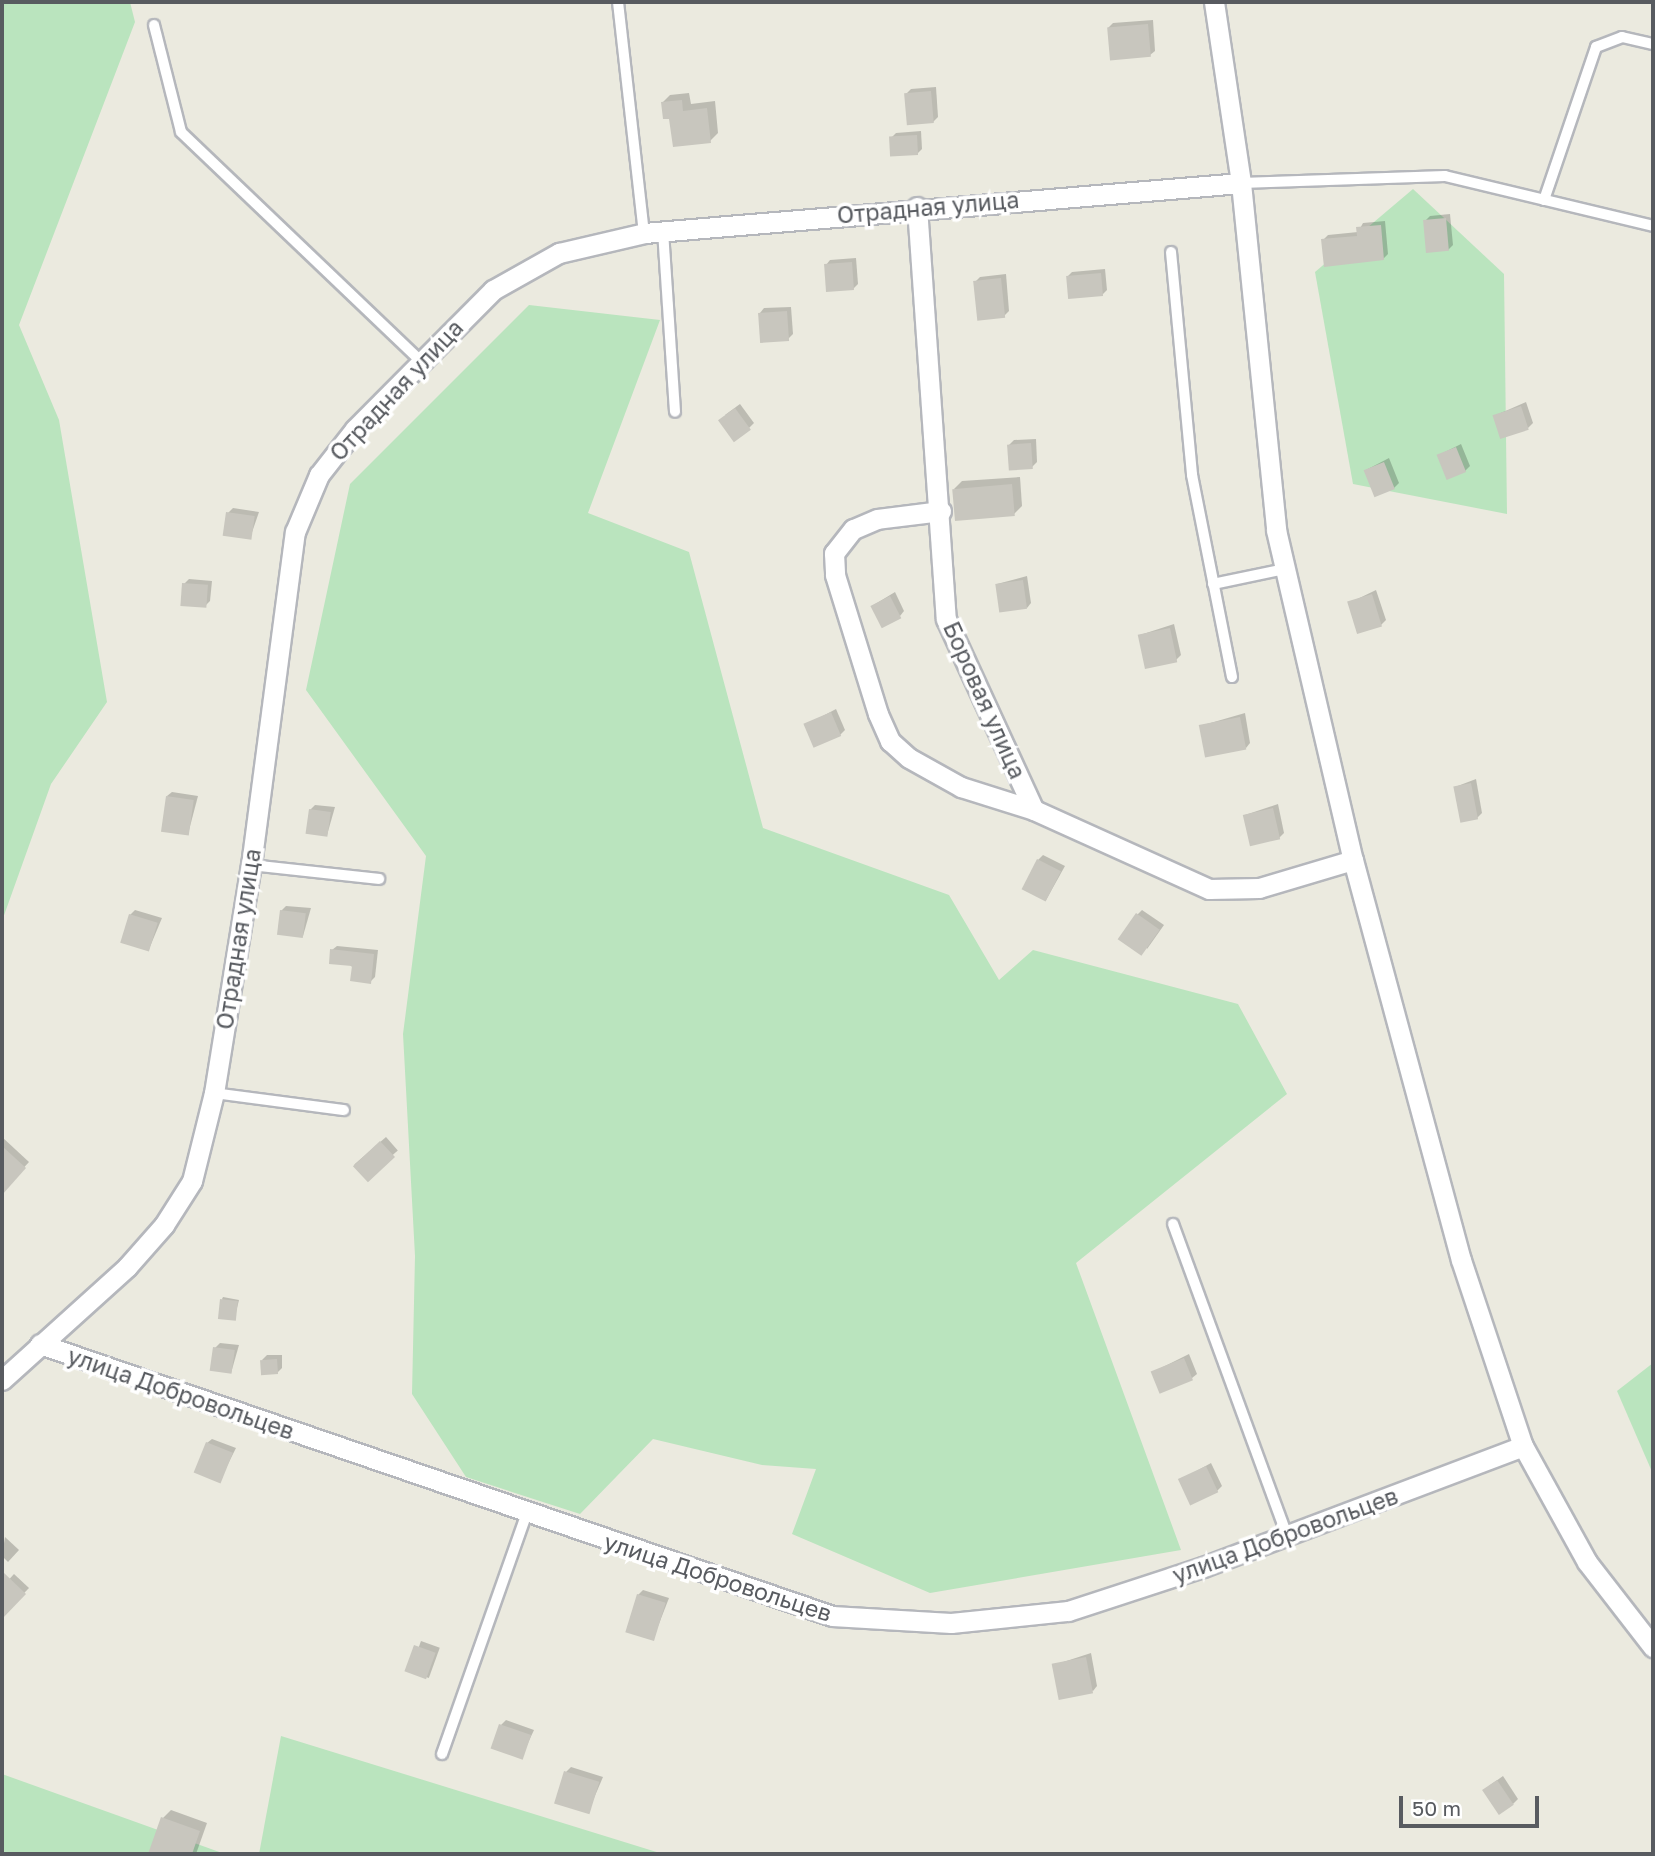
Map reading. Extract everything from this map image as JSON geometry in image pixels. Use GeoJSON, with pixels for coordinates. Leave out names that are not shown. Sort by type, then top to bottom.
{"type":"FeatureCollection","features":[{"type":"Feature","properties":{"kind":"street"},"geometry":{"type":"LineString","coordinates":[[1214,2],[1241,183],[1276,530],[1353,860],[1461,1260],[1523,1446],[1587,1562],[1653,1647]]}},
{"type":"Feature","properties":{"kind":"street","name":"Отрадная улица"},"geometry":{"type":"LineString","coordinates":[[2,1380],[127,1266],[164,1226],[192,1181],[214,1093],[251,865],[295,532],[318,475],[355,429],[493,290],[559,253],[654,232],[917,207],[1241,183]]}},
{"type":"Feature","properties":{"kind":"street","name":"Боровая улица"},"geometry":{"type":"LineString","coordinates":[[917,207],[941,511],[946,619],[1034,810]]}},
{"type":"Feature","properties":{"kind":"street"},"geometry":{"type":"LineString","coordinates":[[941,511],[877,519],[853,529],[834,553],[835,575],[870,689],[890,741],[909,758],[961,786],[1034,810],[1209,890],[1259,888],[1353,860]]}},
{"type":"Feature","properties":{"kind":"street","name":"улица Добровольцев"},"geometry":{"type":"LineString","coordinates":[[40,1344],[832,1616],[951,1623],[1068,1611],[1287,1535],[1523,1446]]}},
{"type":"Feature","properties":{"kind":"lane"},"geometry":{"type":"LineString","coordinates":[[618,2],[654,232],[675,412]]}},
{"type":"Feature","properties":{"kind":"lane"},"geometry":{"type":"LineString","coordinates":[[154,25],[181,132],[421,360]]}},
{"type":"Feature","properties":{"kind":"lane"},"geometry":{"type":"LineString","coordinates":[[1544,200],[1596,47],[1622,37],[1653,44]]}},
{"type":"Feature","properties":{"kind":"lane"},"geometry":{"type":"LineString","coordinates":[[1241,183],[1445,176],[1653,226]]}},
{"type":"Feature","properties":{"kind":"lane"},"geometry":{"type":"LineString","coordinates":[[1171,252],[1192,475],[1232,677]]}},
{"type":"Feature","properties":{"kind":"lane"},"geometry":{"type":"LineString","coordinates":[[1213,584],[1285,569]]}},
{"type":"Feature","properties":{"kind":"lane"},"geometry":{"type":"LineString","coordinates":[[251,865],[379,880]]}},
{"type":"Feature","properties":{"kind":"lane"},"geometry":{"type":"LineString","coordinates":[[214,1093],[344,1110]]}},
{"type":"Feature","properties":{"kind":"lane"},"geometry":{"type":"LineString","coordinates":[[1173,1224],[1287,1535]]}},
{"type":"Feature","properties":{"kind":"lane"},"geometry":{"type":"LineString","coordinates":[[442,1754],[527,1513]]}},
{"type":"Feature","properties":{"kind":"green space"},"geometry":{"type":"Polygon","coordinates":[[[2,2],[130,2],[135,22],[19,325],[59,420],[107,702],[51,784],[2,921],[2,2]]]}},
{"type":"Feature","properties":{"kind":"green space"},"geometry":{"type":"Polygon","coordinates":[[[1413,189],[1504,274],[1507,514],[1353,484],[1315,272],[1413,189]]]}},
{"type":"Feature","properties":{"kind":"green space"},"geometry":{"type":"Polygon","coordinates":[[[529,305],[660,320],[588,513],[689,552],[763,828],[949,895],[999,980],[1033,950],[1238,1004],[1287,1094],[1076,1263],[1181,1550],[930,1593],[792,1534],[816,1469],[762,1465],[653,1439],[580,1514],[466,1477],[412,1394],[415,1256],[403,1034],[426,856],[306,690],[350,484],[529,305]]]}},
{"type":"Feature","properties":{"kind":"green space"},"geometry":{"type":"Polygon","coordinates":[[[1653,1363],[1653,1474],[1617,1391],[1653,1363]]]}},
{"type":"Feature","properties":{"kind":"green space"},"geometry":{"type":"Polygon","coordinates":[[[281,1736],[663,1854],[259,1854],[281,1736]]]}},
{"type":"Feature","properties":{"kind":"green space"},"geometry":{"type":"Polygon","coordinates":[[[2,1774],[225,1854],[2,1854],[2,1774]]]}},
{"type":"Feature","properties":{"kind":"building"},"geometry":{"type":"Polygon","coordinates":[[[1148,24],[1151,57],[1110,60],[1107,28],[1148,24]]]}},
{"type":"Feature","properties":{"kind":"building"},"geometry":{"type":"Polygon","coordinates":[[[931,91],[934,123],[907,125],[904,93],[931,91]]]}},
{"type":"Feature","properties":{"kind":"building"},"geometry":{"type":"Polygon","coordinates":[[[682,100],[683,111],[707,108],[711,143],[673,147],[669,119],[663,119],[661,102],[682,100]]]}},
{"type":"Feature","properties":{"kind":"building"},"geometry":{"type":"Polygon","coordinates":[[[917,135],[918,155],[890,156],[889,136],[917,135]]]}},
{"type":"Feature","properties":{"kind":"building"},"geometry":{"type":"Polygon","coordinates":[[[1446,218],[1449,251],[1426,253],[1423,220],[1446,218]]]}},
{"type":"Feature","properties":{"kind":"building"},"geometry":{"type":"Polygon","coordinates":[[[1381,225],[1384,260],[1324,267],[1321,239],[1357,236],[1356,227],[1381,225]]]}},
{"type":"Feature","properties":{"kind":"building"},"geometry":{"type":"Polygon","coordinates":[[[852,262],[854,290],[826,292],[824,264],[852,262]]]}},
{"type":"Feature","properties":{"kind":"building"},"geometry":{"type":"Polygon","coordinates":[[[1101,273],[1103,296],[1068,299],[1066,276],[1101,273]]]}},
{"type":"Feature","properties":{"kind":"building"},"geometry":{"type":"Polygon","coordinates":[[[1001,278],[1005,318],[977,321],[973,281],[1001,278]]]}},
{"type":"Feature","properties":{"kind":"building"},"geometry":{"type":"Polygon","coordinates":[[[787,311],[789,341],[760,343],[758,313],[787,311]]]}},
{"type":"Feature","properties":{"kind":"building"},"geometry":{"type":"Polygon","coordinates":[[[1521,406],[1529,430],[1500,439],[1492,415],[1521,406]]]}},
{"type":"Feature","properties":{"kind":"building"},"geometry":{"type":"Polygon","coordinates":[[[735,408],[751,430],[734,442],[718,420],[735,408]]]}},
{"type":"Feature","properties":{"kind":"building"},"geometry":{"type":"Polygon","coordinates":[[[1031,443],[1033,469],[1009,471],[1007,445],[1031,443]]]}},
{"type":"Feature","properties":{"kind":"building"},"geometry":{"type":"Polygon","coordinates":[[[1456,447],[1466,472],[1447,480],[1437,455],[1456,447]]]}},
{"type":"Feature","properties":{"kind":"building"},"geometry":{"type":"Polygon","coordinates":[[[1384,462],[1395,489],[1374,497],[1364,470],[1384,462]]]}},
{"type":"Feature","properties":{"kind":"building"},"geometry":{"type":"Polygon","coordinates":[[[1012,484],[1015,516],[955,521],[952,489],[1012,484]]]}},
{"type":"Feature","properties":{"kind":"building"},"geometry":{"type":"Polygon","coordinates":[[[226,512],[255,516],[251,540],[223,536],[226,512]]]}},
{"type":"Feature","properties":{"kind":"building"},"geometry":{"type":"Polygon","coordinates":[[[1023,580],[1027,609],[999,613],[995,584],[1023,580]]]}},
{"type":"Feature","properties":{"kind":"building"},"geometry":{"type":"Polygon","coordinates":[[[182,583],[208,585],[206,608],[180,606],[182,583]]]}},
{"type":"Feature","properties":{"kind":"building"},"geometry":{"type":"Polygon","coordinates":[[[1372,594],[1382,627],[1357,634],[1347,602],[1372,594]]]}},
{"type":"Feature","properties":{"kind":"building"},"geometry":{"type":"Polygon","coordinates":[[[890,596],[901,618],[882,628],[870,606],[890,596]]]}},
{"type":"Feature","properties":{"kind":"building"},"geometry":{"type":"Polygon","coordinates":[[[1170,628],[1177,662],[1145,669],[1138,635],[1170,628]]]}},
{"type":"Feature","properties":{"kind":"building"},"geometry":{"type":"Polygon","coordinates":[[[831,712],[841,736],[814,748],[803,724],[831,712]]]}},
{"type":"Feature","properties":{"kind":"building"},"geometry":{"type":"Polygon","coordinates":[[[1240,717],[1246,749],[1205,757],[1199,725],[1240,717]]]}},
{"type":"Feature","properties":{"kind":"building"},"geometry":{"type":"Polygon","coordinates":[[[1471,783],[1478,819],[1460,823],[1453,786],[1471,783]]]}},
{"type":"Feature","properties":{"kind":"building"},"geometry":{"type":"Polygon","coordinates":[[[166,796],[194,800],[189,836],[161,832],[166,796]]]}},
{"type":"Feature","properties":{"kind":"building"},"geometry":{"type":"Polygon","coordinates":[[[1273,808],[1280,839],[1250,846],[1243,815],[1273,808]]]}},
{"type":"Feature","properties":{"kind":"building"},"geometry":{"type":"Polygon","coordinates":[[[309,809],[331,812],[327,837],[306,834],[309,809]]]}},
{"type":"Feature","properties":{"kind":"building"},"geometry":{"type":"Polygon","coordinates":[[[1037,859],[1061,871],[1046,902],[1022,889],[1037,859]]]}},
{"type":"Feature","properties":{"kind":"building"},"geometry":{"type":"Polygon","coordinates":[[[280,910],[306,913],[303,938],[277,935],[280,910]]]}},
{"type":"Feature","properties":{"kind":"building"},"geometry":{"type":"Polygon","coordinates":[[[1136,913],[1160,930],[1141,956],[1118,939],[1136,913]]]}},
{"type":"Feature","properties":{"kind":"building"},"geometry":{"type":"Polygon","coordinates":[[[129,914],[158,923],[149,951],[120,943],[129,914]]]}},
{"type":"Feature","properties":{"kind":"building"},"geometry":{"type":"Polygon","coordinates":[[[330,949],[374,954],[371,984],[350,981],[352,966],[329,964],[330,949]]]}},
{"type":"Feature","properties":{"kind":"building"},"geometry":{"type":"Polygon","coordinates":[[[380,1141],[395,1157],[368,1182],[353,1166],[380,1141]]]}},
{"type":"Feature","properties":{"kind":"building"},"geometry":{"type":"Polygon","coordinates":[[[2,1146],[26,1168],[2,1195],[2,1146]]]}},
{"type":"Feature","properties":{"kind":"building"},"geometry":{"type":"Polygon","coordinates":[[[220,1299],[238,1301],[236,1321],[218,1319],[220,1299]]]}},
{"type":"Feature","properties":{"kind":"building"},"geometry":{"type":"Polygon","coordinates":[[[213,1347],[235,1350],[231,1374],[210,1371],[213,1347]]]}},
{"type":"Feature","properties":{"kind":"building"},"geometry":{"type":"Polygon","coordinates":[[[1184,1358],[1193,1380],[1160,1394],[1151,1371],[1184,1358]]]}},
{"type":"Feature","properties":{"kind":"building"},"geometry":{"type":"Polygon","coordinates":[[[277,1359],[278,1374],[261,1375],[260,1360],[277,1359]]]}},
{"type":"Feature","properties":{"kind":"building"},"geometry":{"type":"Polygon","coordinates":[[[206,1442],[233,1453],[221,1483],[194,1473],[206,1442]]]}},
{"type":"Feature","properties":{"kind":"building"},"geometry":{"type":"Polygon","coordinates":[[[1206,1466],[1218,1492],[1190,1505],[1178,1479],[1206,1466]]]}},
{"type":"Feature","properties":{"kind":"building"},"geometry":{"type":"Polygon","coordinates":[[[2,1571],[26,1594],[2,1619],[2,1571]]]}},
{"type":"Feature","properties":{"kind":"building"},"geometry":{"type":"Polygon","coordinates":[[[637,1594],[666,1603],[654,1641],[625,1632],[637,1594]]]}},
{"type":"Feature","properties":{"kind":"building"},"geometry":{"type":"Polygon","coordinates":[[[414,1645],[436,1653],[426,1679],[404,1671],[414,1645]]]}},
{"type":"Feature","properties":{"kind":"building"},"geometry":{"type":"Polygon","coordinates":[[[1086,1657],[1093,1693],[1059,1700],[1052,1664],[1086,1657]]]}},
{"type":"Feature","properties":{"kind":"building"},"geometry":{"type":"Polygon","coordinates":[[[499,1724],[531,1735],[523,1760],[491,1749],[499,1724]]]}},
{"type":"Feature","properties":{"kind":"building"},"geometry":{"type":"Polygon","coordinates":[[[564,1771],[599,1782],[589,1814],[554,1804],[564,1771]]]}},
{"type":"Feature","properties":{"kind":"building"},"geometry":{"type":"Polygon","coordinates":[[[1497,1780],[1514,1805],[1499,1815],[1482,1790],[1497,1780]]]}},
{"type":"Feature","properties":{"kind":"building"},"geometry":{"type":"Polygon","coordinates":[[[161,1817],[200,1831],[192,1854],[148,1854],[161,1817]]]}}]}
